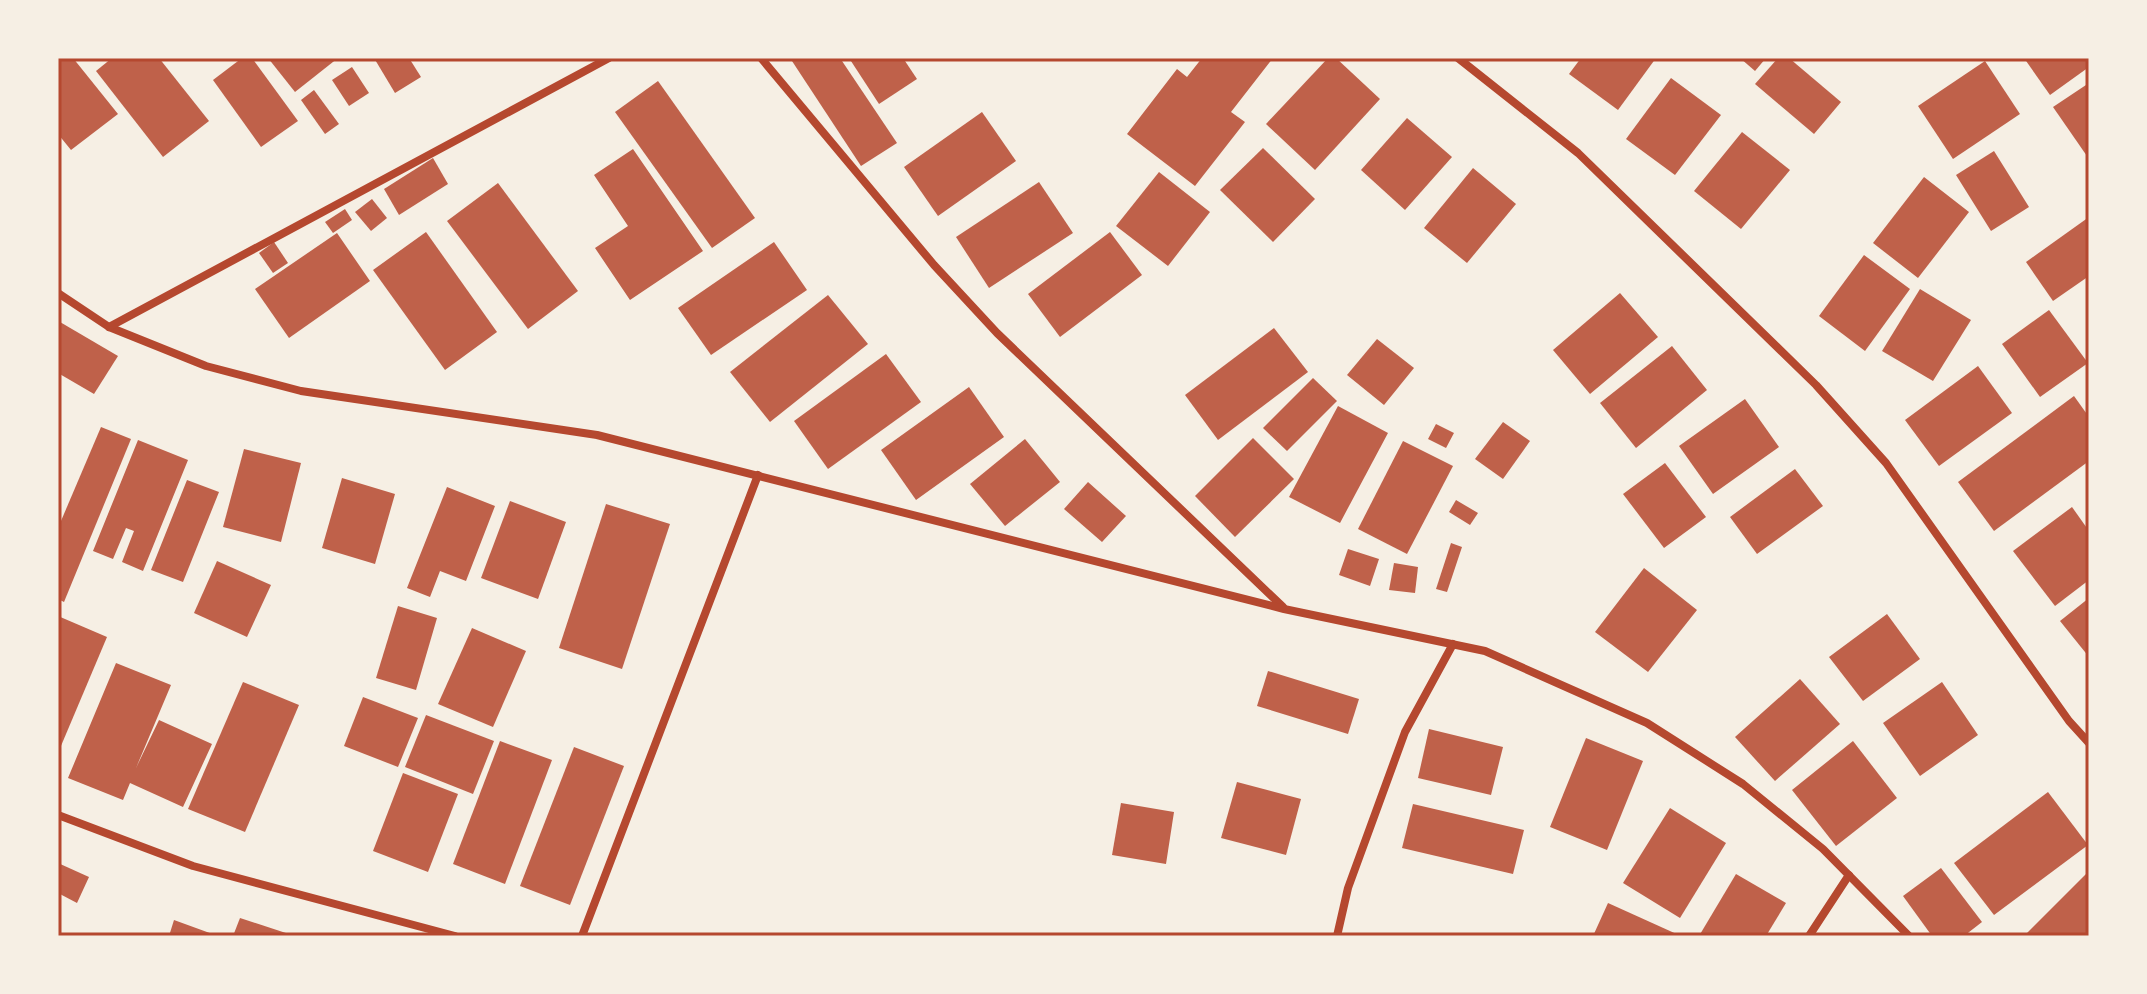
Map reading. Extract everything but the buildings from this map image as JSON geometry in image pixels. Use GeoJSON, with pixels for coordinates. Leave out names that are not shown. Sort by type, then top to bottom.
{"type":"FeatureCollection","features":[{"type":"Feature","properties":{"kind":"street"},"geometry":{"type":"LineString","coordinates":[[109,327],[609,58]]}},
{"type":"Feature","properties":{"kind":"street"},"geometry":{"type":"LineString","coordinates":[[761,58],[934,265],[997,333],[1284,609]]}},
{"type":"Feature","properties":{"kind":"street"},"geometry":{"type":"LineString","coordinates":[[1458,58],[1578,153],[1826,396],[1886,463],[2069,721],[2089,743]]}},
{"type":"Feature","properties":{"kind":"street"},"geometry":{"type":"LineString","coordinates":[[58,293],[109,327],[206,366],[301,391],[597,435],[1284,609],[1485,651],[1647,723],[1743,784],[1823,849],[1909,936]]}},
{"type":"Feature","properties":{"kind":"street"},"geometry":{"type":"LineString","coordinates":[[582,936],[758,475]]}},
{"type":"Feature","properties":{"kind":"street"},"geometry":{"type":"LineString","coordinates":[[1337,936],[1348,888],[1405,732],[1453,644]]}},
{"type":"Feature","properties":{"kind":"street"},"geometry":{"type":"LineString","coordinates":[[58,815],[193,866],[455,936]]}},
{"type":"Feature","properties":{"kind":"street"},"geometry":{"type":"LineString","coordinates":[[1809,936],[1849,875]]}}]}
